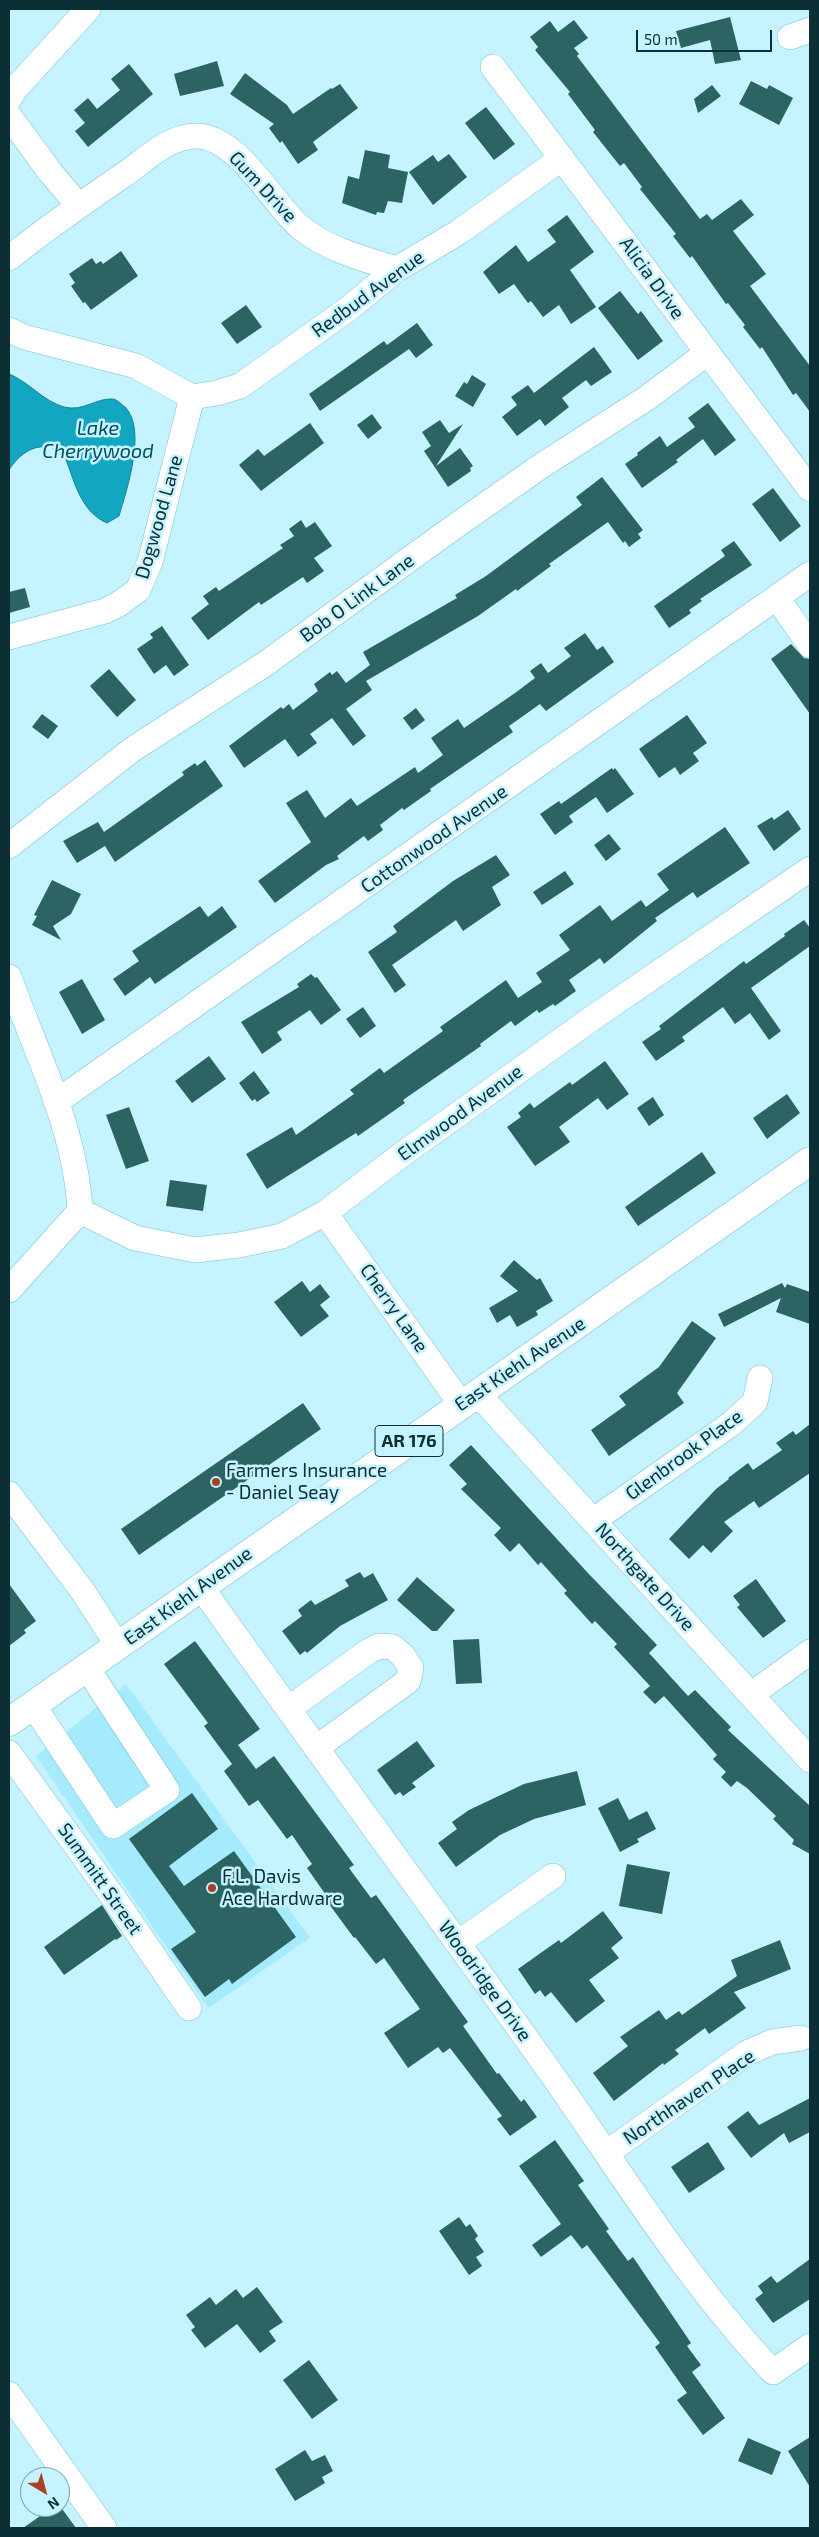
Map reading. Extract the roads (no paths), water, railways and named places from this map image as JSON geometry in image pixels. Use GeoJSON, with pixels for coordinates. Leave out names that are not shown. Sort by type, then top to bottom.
{"type":"FeatureCollection","features":[{"type":"Feature","properties":{"kind":"main road","name":"East Kiehl Avenue"},"geometry":{"type":"LineString","coordinates":[[9,1722],[810,1161]]}},
{"type":"Feature","properties":{"kind":"street"},"geometry":{"type":"LineString","coordinates":[[9,99],[15,89],[88,9]]}},
{"type":"Feature","properties":{"kind":"street","name":"Alicia Drive"},"geometry":{"type":"LineString","coordinates":[[493,67],[810,489]]}},
{"type":"Feature","properties":{"kind":"street"},"geometry":{"type":"LineString","coordinates":[[9,116],[50,172],[78,205]]}},
{"type":"Feature","properties":{"kind":"street","name":"Gum Drive"},"geometry":{"type":"LineString","coordinates":[[9,258],[78,205],[168,145],[195,136],[214,141],[236,155],[283,210],[301,228],[323,243],[397,269]]}},
{"type":"Feature","properties":{"kind":"street","name":"Redbud Avenue"},"geometry":{"type":"LineString","coordinates":[[192,396],[217,393],[240,386],[348,309],[397,269],[458,232],[562,158]]}},
{"type":"Feature","properties":{"kind":"street"},"geometry":{"type":"LineString","coordinates":[[9,330],[24,337],[136,366],[192,396]]}},
{"type":"Feature","properties":{"kind":"street","name":"Bob O Link Lane"},"geometry":{"type":"LineString","coordinates":[[9,846],[133,749],[264,664],[538,468],[647,398],[707,353]]}},
{"type":"Feature","properties":{"kind":"street","name":"Dogwood Lane"},"geometry":{"type":"LineString","coordinates":[[9,638],[105,611],[119,604],[138,590],[150,562],[192,396]]}},
{"type":"Feature","properties":{"kind":"street","name":"Cottonwood Avenue"},"geometry":{"type":"LineString","coordinates":[[56,1102],[810,574]]}},
{"type":"Feature","properties":{"kind":"street"},"geometry":{"type":"LineString","coordinates":[[777,598],[807,633]]}},
{"type":"Feature","properties":{"kind":"street","name":"Elmwood Avenue"},"geometry":{"type":"LineString","coordinates":[[80,1211],[135,1238],[195,1250],[238,1245],[282,1236],[325,1213],[404,1152],[594,1017],[810,869]]}},
{"type":"Feature","properties":{"kind":"street"},"geometry":{"type":"LineString","coordinates":[[9,977],[74,1155],[80,1211],[9,1290]]}},
{"type":"Feature","properties":{"kind":"street","name":"Cherry Lane"},"geometry":{"type":"LineString","coordinates":[[325,1213],[470,1400]]}},
{"type":"Feature","properties":{"kind":"street","name":"Glenbrook Place"},"geometry":{"type":"LineString","coordinates":[[594,1520],[731,1424],[754,1402],[760,1378]]}},
{"type":"Feature","properties":{"kind":"street","name":"Northgate Drive"},"geometry":{"type":"LineString","coordinates":[[470,1400],[594,1520],[810,1760]]}},
{"type":"Feature","properties":{"kind":"street"},"geometry":{"type":"LineString","coordinates":[[9,1494],[82,1590],[118,1646]]}},
{"type":"Feature","properties":{"kind":"street","name":"Woodridge Drive"},"geometry":{"type":"LineString","coordinates":[[201,1587],[608,2152],[642,2204],[739,2336],[773,2372],[810,2346]]}},
{"type":"Feature","properties":{"kind":"street"},"geometry":{"type":"LineString","coordinates":[[288,1710],[369,1651],[380,1646],[393,1647],[403,1656],[411,1668],[408,1681],[316,1748]]}},
{"type":"Feature","properties":{"kind":"street"},"geometry":{"type":"LineString","coordinates":[[752,1694],[810,1652]]}},
{"type":"Feature","properties":{"kind":"street"},"geometry":{"type":"LineString","coordinates":[[33,1705],[113,1826],[167,1790],[87,1668]]}},
{"type":"Feature","properties":{"kind":"street","name":"Summitt Street"},"geometry":{"type":"LineString","coordinates":[[9,1753],[111,1893],[189,2008]]}},
{"type":"Feature","properties":{"kind":"street"},"geometry":{"type":"LineString","coordinates":[[458,1943],[553,1876]]}},
{"type":"Feature","properties":{"kind":"street","name":"Northhaven Place"},"geometry":{"type":"LineString","coordinates":[[608,2152],[747,2053],[772,2042],[800,2038]]}},
{"type":"Feature","properties":{"kind":"street"},"geometry":{"type":"LineString","coordinates":[[9,2394],[104,2528]]}},
{"type":"Feature","properties":{"kind":"water","name":"Lake Cherrywood"},"geometry":{"type":"Polygon","coordinates":[[[9,374],[49,400],[64,407],[77,408],[112,399],[125,407],[131,417],[135,444],[130,475],[119,516],[107,523],[90,510],[74,483],[63,452],[55,448],[40,447],[26,452],[9,470],[9,374]]]}},
{"type":"Feature","properties":{"kind":"place","name":"Farmers Insurance - Daniel Seay"},"geometry":{"type":"Point","coordinates":[216,1482]}},
{"type":"Feature","properties":{"kind":"place","name":"F.L. Davis Ace Hardware"},"geometry":{"type":"Point","coordinates":[212,1888]}}]}
